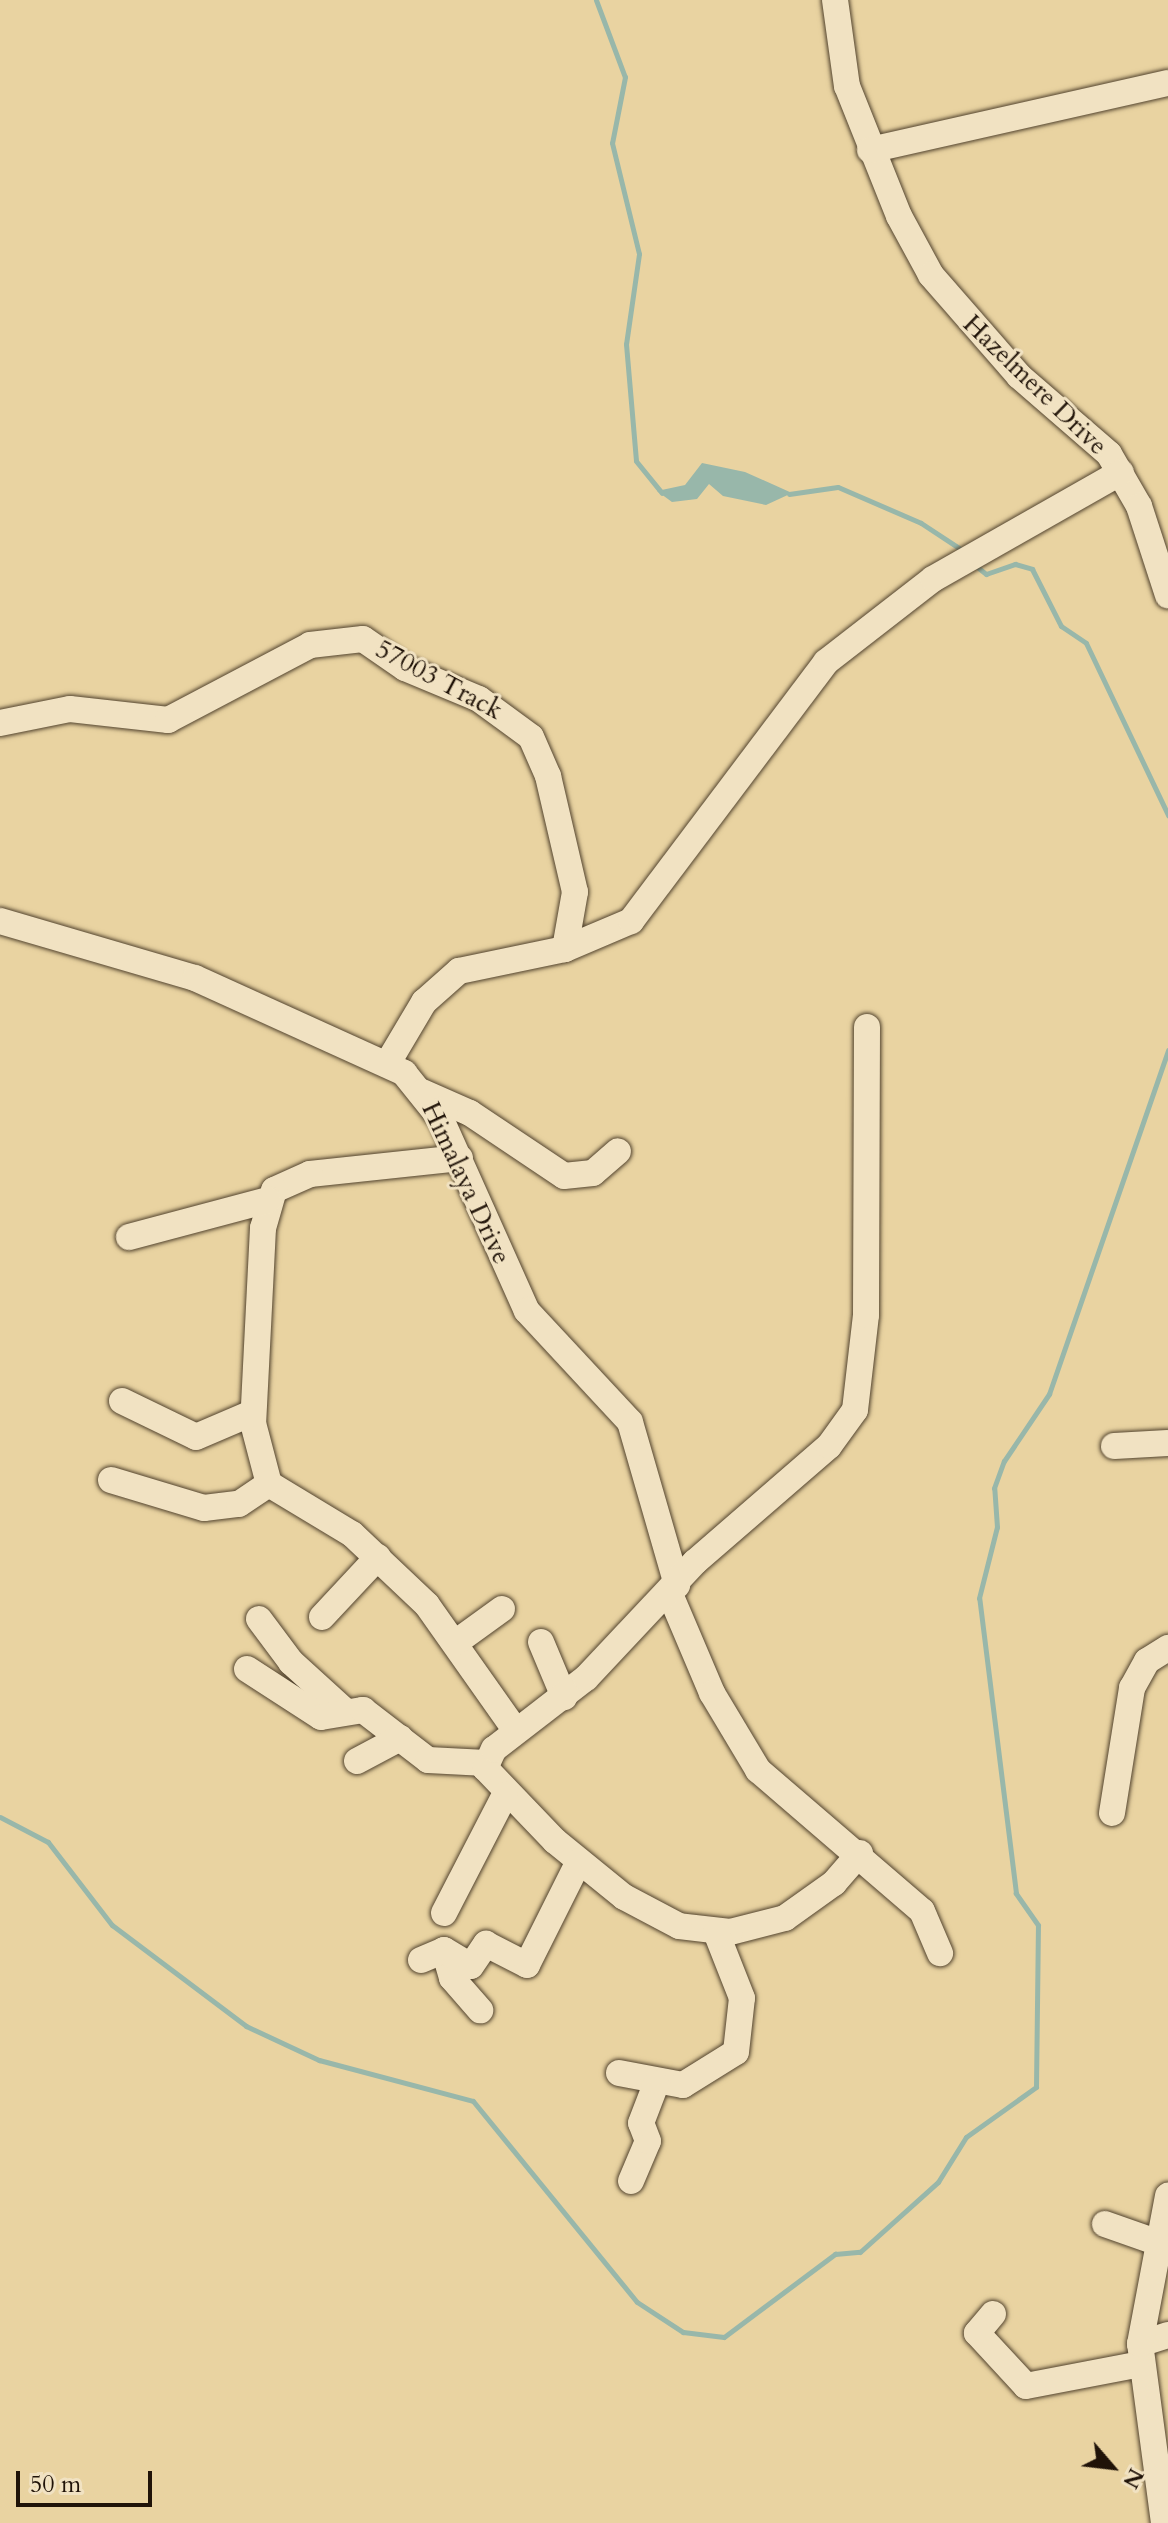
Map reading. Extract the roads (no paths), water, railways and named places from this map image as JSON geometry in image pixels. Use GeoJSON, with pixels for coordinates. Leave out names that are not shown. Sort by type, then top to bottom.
{"type":"FeatureCollection","features":[{"type":"Feature","properties":{"kind":"street","name":"Hazelmere Drive"},"geometry":{"type":"LineString","coordinates":[[835,0],[847,86],[870,150],[899,216],[965,321],[1121,472],[1168,595]]}},
{"type":"Feature","properties":{"kind":"street"},"geometry":{"type":"LineString","coordinates":[[870,150],[1168,83]]}},
{"type":"Feature","properties":{"kind":"street"},"geometry":{"type":"LineString","coordinates":[[389,1061],[424,1002],[459,971],[565,949],[642,911],[804,686],[860,632],[970,557],[1121,472]]}},
{"type":"Feature","properties":{"kind":"street","name":"57003 Track"},"geometry":{"type":"LineString","coordinates":[[0,723],[70,709],[168,720],[310,645],[363,639],[405,668],[479,699],[531,737],[548,776],[575,892],[565,949]]}},
{"type":"Feature","properties":{"kind":"street","name":"Himalaya Drive"},"geometry":{"type":"LineString","coordinates":[[0,921],[195,978],[389,1061],[422,1092],[460,1158],[527,1311],[630,1422],[691,1650],[752,1762],[860,1853],[922,1911],[940,1953]]}},
{"type":"Feature","properties":{"kind":"street"},"geometry":{"type":"LineString","coordinates":[[259,1619],[291,1662],[428,1760],[486,1763],[516,1731],[564,1697],[829,1446],[855,1410],[866,1315],[867,1027]]}},
{"type":"Feature","properties":{"kind":"street"},"geometry":{"type":"LineString","coordinates":[[422,1092],[470,1113],[564,1176],[593,1173],[618,1151]]}},
{"type":"Feature","properties":{"kind":"street"},"geometry":{"type":"LineString","coordinates":[[129,1237],[268,1200],[294,1176],[460,1158]]}},
{"type":"Feature","properties":{"kind":"street"},"geometry":{"type":"LineString","coordinates":[[268,1200],[252,1413],[257,1461],[269,1484],[378,1557],[455,1643],[516,1731]]}},
{"type":"Feature","properties":{"kind":"street"},"geometry":{"type":"LineString","coordinates":[[122,1401],[196,1437],[252,1413]]}},
{"type":"Feature","properties":{"kind":"street"},"geometry":{"type":"LineString","coordinates":[[1114,1446],[1168,1443]]}},
{"type":"Feature","properties":{"kind":"street"},"geometry":{"type":"LineString","coordinates":[[111,1480],[204,1508],[239,1504],[269,1484]]}},
{"type":"Feature","properties":{"kind":"street"},"geometry":{"type":"LineString","coordinates":[[322,1617],[378,1557]]}},
{"type":"Feature","properties":{"kind":"street"},"geometry":{"type":"LineString","coordinates":[[455,1643],[502,1609]]}},
{"type":"Feature","properties":{"kind":"street"},"geometry":{"type":"LineString","coordinates":[[541,1642],[564,1697]]}},
{"type":"Feature","properties":{"kind":"street"},"geometry":{"type":"LineString","coordinates":[[1112,1813],[1132,1688],[1147,1661],[1168,1648]]}},
{"type":"Feature","properties":{"kind":"street"},"geometry":{"type":"LineString","coordinates":[[247,1669],[298,1703],[335,1719],[354,1710]]}},
{"type":"Feature","properties":{"kind":"street"},"geometry":{"type":"LineString","coordinates":[[337,1681],[354,1710]]}},
{"type":"Feature","properties":{"kind":"street"},"geometry":{"type":"LineString","coordinates":[[357,1761],[400,1738]]}},
{"type":"Feature","properties":{"kind":"street"},"geometry":{"type":"LineString","coordinates":[[486,1763],[505,1795],[579,1861],[658,1919],[716,1932],[785,1918],[834,1883],[860,1853]]}},
{"type":"Feature","properties":{"kind":"street"},"geometry":{"type":"LineString","coordinates":[[444,1913],[505,1795]]}},
{"type":"Feature","properties":{"kind":"street"},"geometry":{"type":"LineString","coordinates":[[480,2010],[432,1955],[471,1966],[486,1944],[527,1965],[579,1861]]}},
{"type":"Feature","properties":{"kind":"street"},"geometry":{"type":"LineString","coordinates":[[619,2073],[656,2084],[706,2075],[742,2040],[740,1988],[716,1932]]}},
{"type":"Feature","properties":{"kind":"street"},"geometry":{"type":"LineString","coordinates":[[631,2181],[648,2141],[641,2123],[656,2084]]}},
{"type":"Feature","properties":{"kind":"street"},"geometry":{"type":"LineString","coordinates":[[1164,2523],[1160,2449],[1140,2354],[1156,2242],[1168,2196]]}},
{"type":"Feature","properties":{"kind":"street"},"geometry":{"type":"LineString","coordinates":[[1105,2224],[1156,2242]]}},
{"type":"Feature","properties":{"kind":"street"},"geometry":{"type":"LineString","coordinates":[[993,2314],[977,2333],[1026,2386],[1140,2354],[1168,2335]]}},
{"type":"Feature","properties":{"kind":"waterway"},"geometry":{"type":"LineString","coordinates":[[596,0],[625,77],[612,143],[639,254],[626,344],[636,461],[662,493]]}},
{"type":"Feature","properties":{"kind":"waterway"},"geometry":{"type":"LineString","coordinates":[[789,494],[838,487],[921,523],[965,552]]}},
{"type":"Feature","properties":{"kind":"waterway"},"geometry":{"type":"LineString","coordinates":[[976,566],[986,574],[1015,564],[1032,569],[1061,626],[1086,643],[1168,815]]}},
{"type":"Feature","properties":{"kind":"waterway"},"geometry":{"type":"LineString","coordinates":[[0,1817],[48,1842],[112,1925],[246,2026],[319,2060],[473,2101],[637,2302],[683,2332],[724,2337],[835,2254],[860,2252],[938,2182],[966,2137],[1036,2087],[1038,1925],[1016,1893],[979,1598],[997,1527],[994,1488],[1004,1461],[1049,1394],[1168,1050]]}}]}
